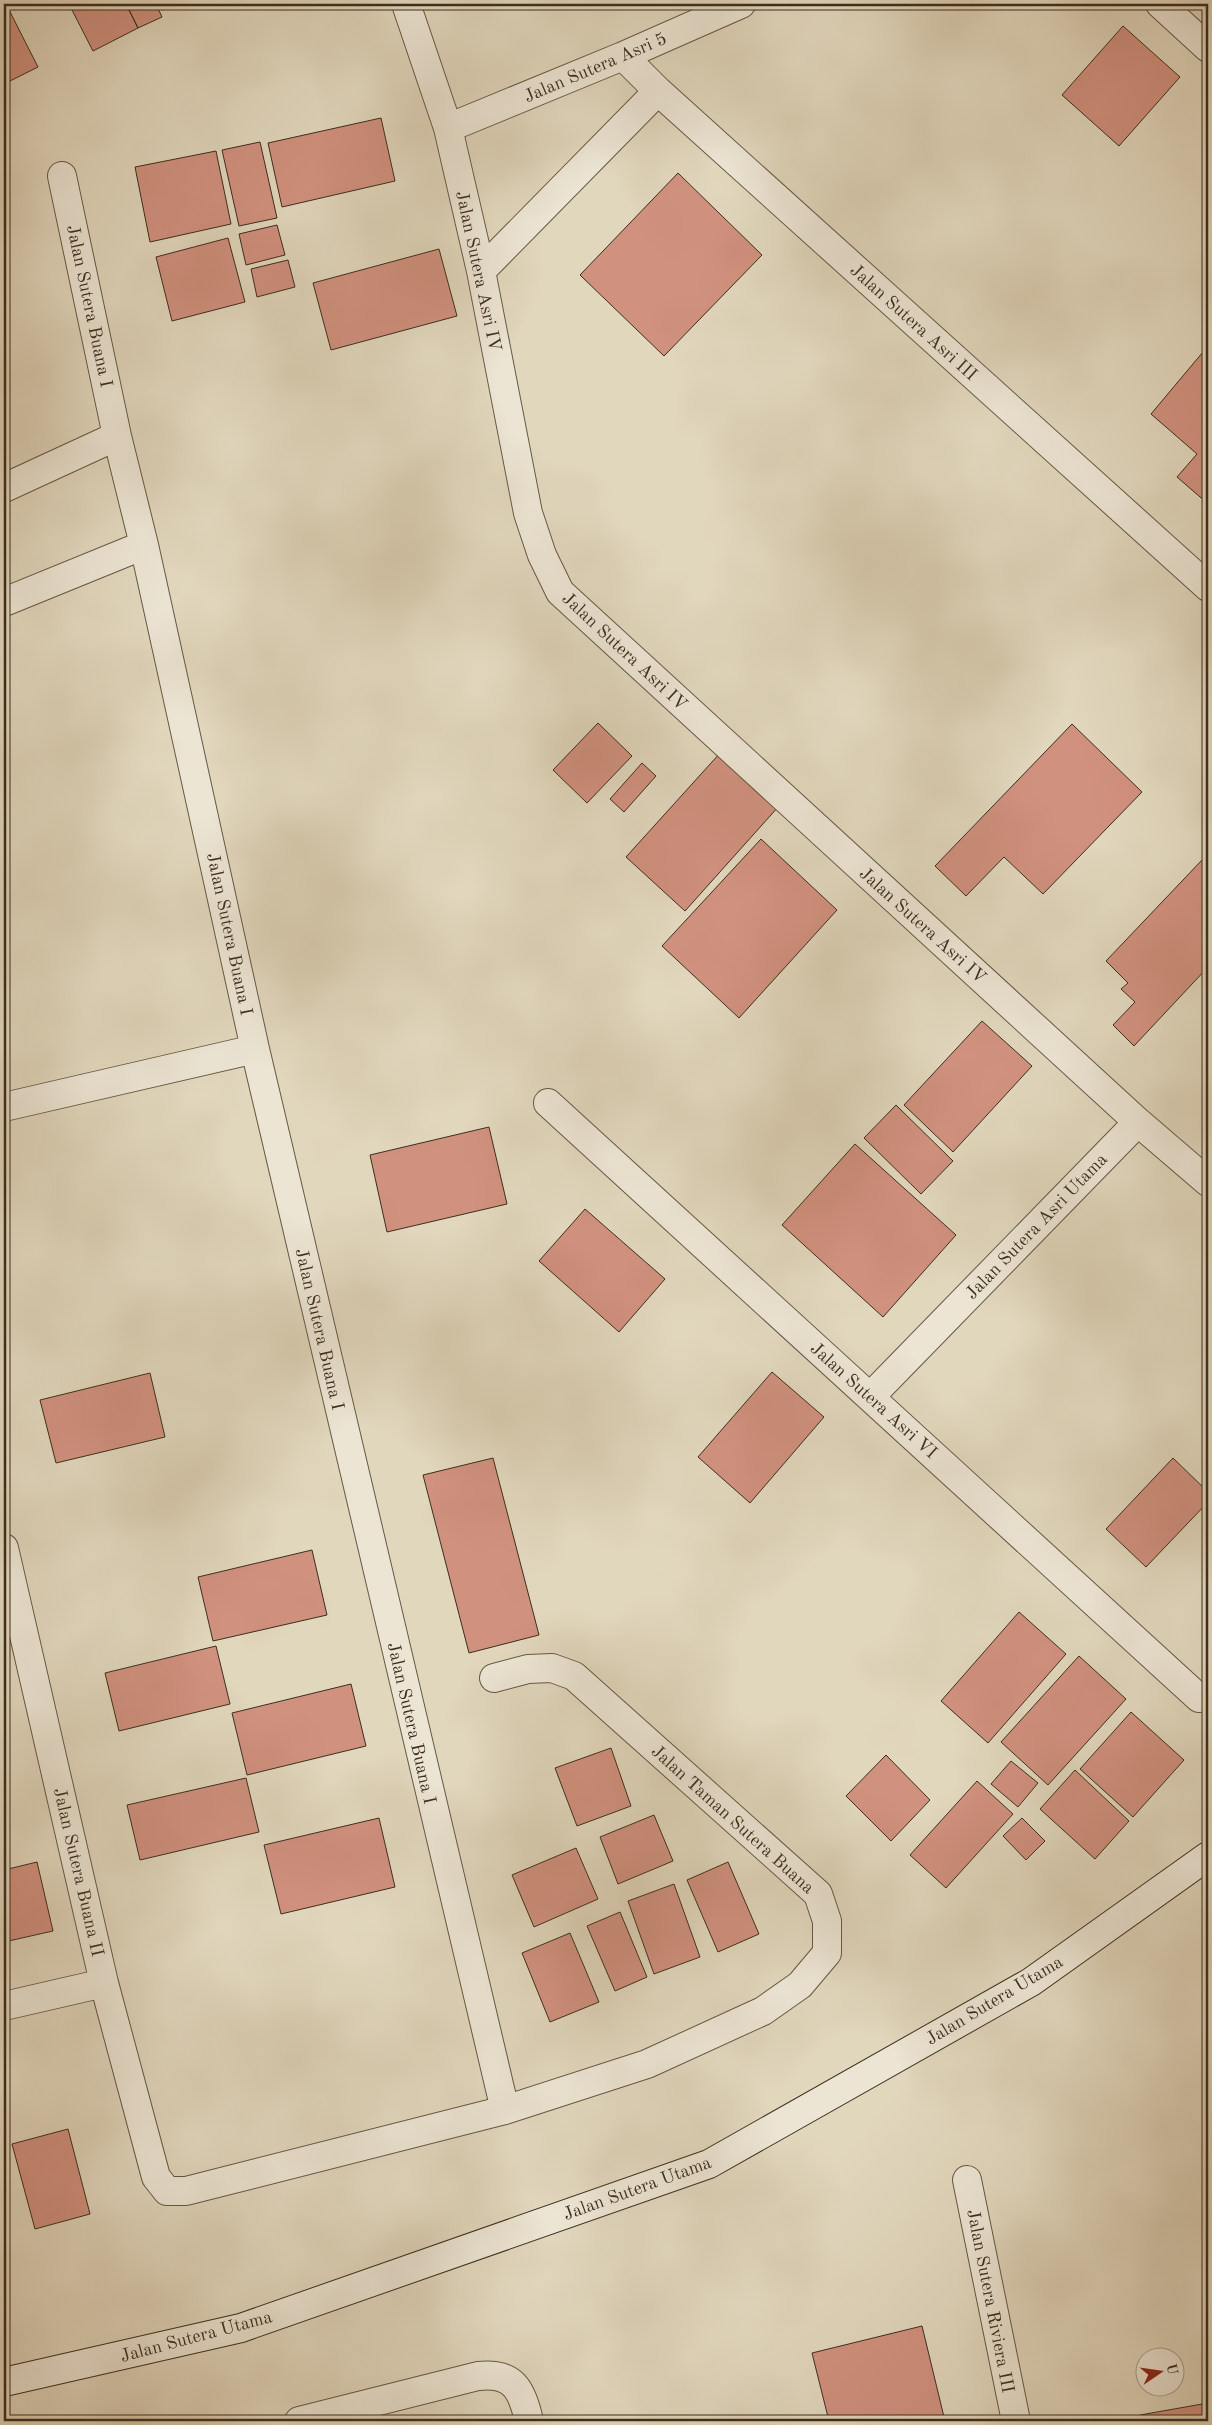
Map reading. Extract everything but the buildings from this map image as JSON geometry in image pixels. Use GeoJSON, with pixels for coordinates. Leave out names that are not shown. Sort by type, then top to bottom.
{"type":"FeatureCollection","features":[{"type":"Feature","properties":{"kind":"street","name":"Jalan Sutera Asri IV"},"geometry":{"type":"LineString","coordinates":[[406,4],[448,128],[481,271],[528,513],[542,555],[560,592],[1138,1122]]}},
{"type":"Feature","properties":{"kind":"street","name":"Jalan Sutera Asri 5"},"geometry":{"type":"LineString","coordinates":[[448,128],[623,56],[741,4]]}},
{"type":"Feature","properties":{"kind":"street"},"geometry":{"type":"LineString","coordinates":[[1160,4],[1208,48]]}},
{"type":"Feature","properties":{"kind":"street","name":"Jalan Sutera Asri III"},"geometry":{"type":"LineString","coordinates":[[623,56],[658,91],[1208,587]]}},
{"type":"Feature","properties":{"kind":"street"},"geometry":{"type":"LineString","coordinates":[[481,271],[658,91]]}},
{"type":"Feature","properties":{"kind":"street","name":"Jalan Sutera Buana I"},"geometry":{"type":"LineString","coordinates":[[62,176],[255,1049],[505,2110]]}},
{"type":"Feature","properties":{"kind":"street"},"geometry":{"type":"LineString","coordinates":[[4,488],[118,436]]}},
{"type":"Feature","properties":{"kind":"street"},"geometry":{"type":"LineString","coordinates":[[4,602],[144,545]]}},
{"type":"Feature","properties":{"kind":"street"},"geometry":{"type":"LineString","coordinates":[[4,1107],[255,1049]]}},
{"type":"Feature","properties":{"kind":"street","name":"Jalan Sutera Asri VI"},"geometry":{"type":"LineString","coordinates":[[548,1103],[1199,1698]]}},
{"type":"Feature","properties":{"kind":"street"},"geometry":{"type":"LineString","coordinates":[[1138,1122],[1208,1182]]}},
{"type":"Feature","properties":{"kind":"street","name":"Jalan Sutera Asri Utama"},"geometry":{"type":"LineString","coordinates":[[870,1397],[1138,1122]]}},
{"type":"Feature","properties":{"kind":"street","name":"Jalan Sutera Buana II"},"geometry":{"type":"LineString","coordinates":[[4,1548],[104,1983],[156,2177],[167,2191]]}},
{"type":"Feature","properties":{"kind":"street","name":"Jalan Taman Sutera Buana"},"geometry":{"type":"LineString","coordinates":[[167,2191],[186,2191],[505,2110],[647,2064],[763,2011],[800,1985],[827,1953],[827,1921],[818,1894],[574,1676],[552,1668],[528,1669],[494,1678]]}},
{"type":"Feature","properties":{"kind":"street","name":"Jalan Sutera Utama"},"geometry":{"type":"LineString","coordinates":[[4,2382],[240,2328],[709,2164],[1031,1982],[1208,1856]]}},
{"type":"Feature","properties":{"kind":"street"},"geometry":{"type":"LineString","coordinates":[[4,2006],[104,1983]]}},
{"type":"Feature","properties":{"kind":"street","name":"Jalan Sutera Riviera III"},"geometry":{"type":"LineString","coordinates":[[967,2180],[1016,2421]]}},
{"type":"Feature","properties":{"kind":"street"},"geometry":{"type":"LineString","coordinates":[[299,2421],[478,2376],[496,2374],[508,2380],[517,2388],[525,2404],[529,2421]]}}]}
